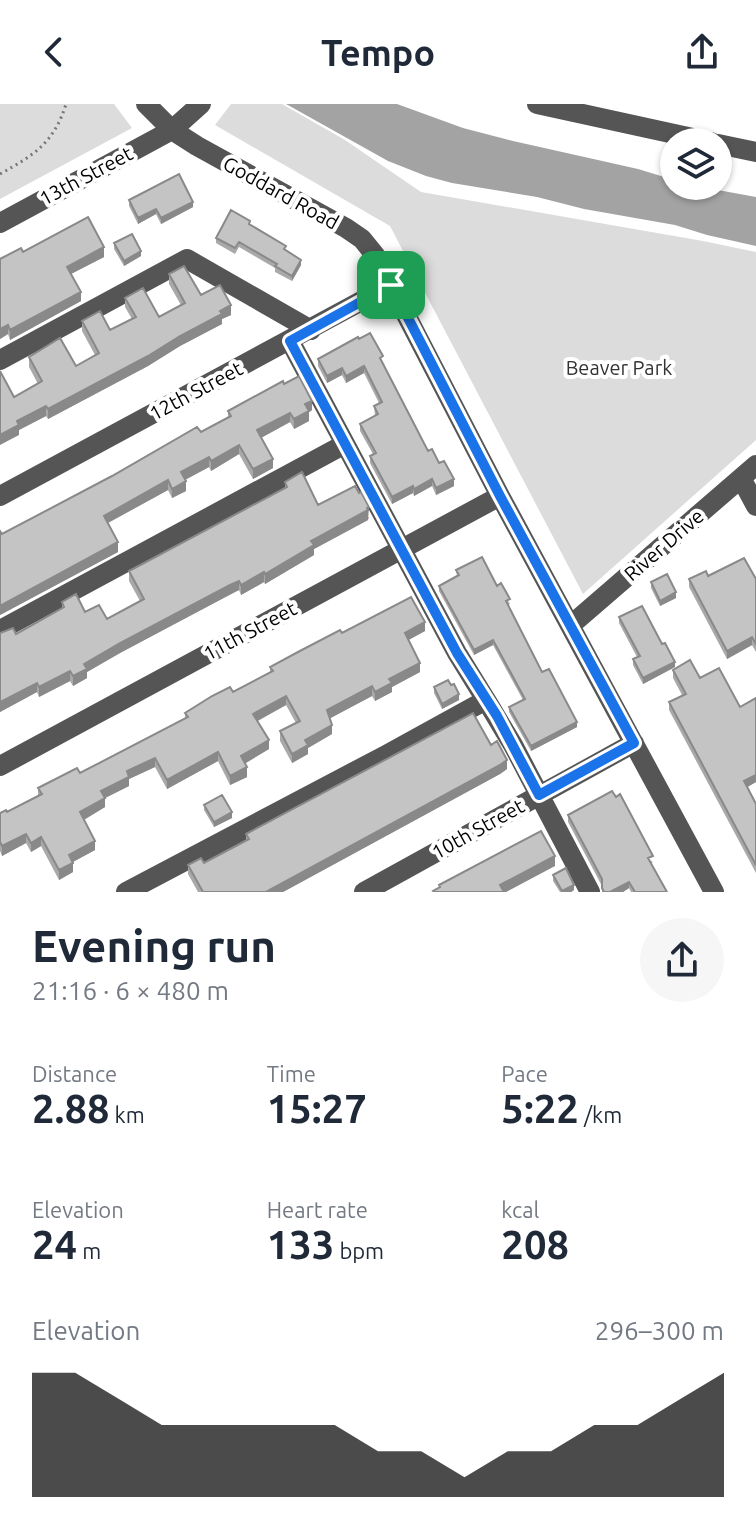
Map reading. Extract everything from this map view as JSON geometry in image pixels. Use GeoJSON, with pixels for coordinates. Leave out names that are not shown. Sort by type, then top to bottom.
{"type":"FeatureCollection","features":[{"type":"Feature","properties":{"kind":"street","name":"Goddard Road"},"geometry":{"type":"LineString","coordinates":[[146,104],[172,130],[346,228],[362,239],[375,255],[500,496],[714,892]]}},
{"type":"Feature","properties":{"kind":"street","name":"13th Street"},"geometry":{"type":"LineString","coordinates":[[0,223],[172,130],[201,104]]}},
{"type":"Feature","properties":{"kind":"street"},"geometry":{"type":"LineString","coordinates":[[545,105],[660,131]]}},
{"type":"Feature","properties":{"kind":"street"},"geometry":{"type":"LineString","coordinates":[[732,147],[756,152]]}},
{"type":"Feature","properties":{"kind":"street"},"geometry":{"type":"LineString","coordinates":[[0,360],[187,259],[311,330]]}},
{"type":"Feature","properties":{"kind":"street","name":"12th Street"},"geometry":{"type":"LineString","coordinates":[[0,496],[391,285]]}},
{"type":"Feature","properties":{"kind":"street"},"geometry":{"type":"LineString","coordinates":[[290,341],[457,653],[508,735],[590,892]]}},
{"type":"Feature","properties":{"kind":"street"},"geometry":{"type":"LineString","coordinates":[[0,630],[345,444]]}},
{"type":"Feature","properties":{"kind":"street"},"geometry":{"type":"LineString","coordinates":[[749,471],[756,506]]}},
{"type":"Feature","properties":{"kind":"street","name":"River Drive"},"geometry":{"type":"LineString","coordinates":[[571,625],[749,471]]}},
{"type":"Feature","properties":{"kind":"street","name":"11th Street"},"geometry":{"type":"LineString","coordinates":[[0,766],[500,496]]}},
{"type":"Feature","properties":{"kind":"street"},"geometry":{"type":"LineString","coordinates":[[126,892],[486,700]]}},
{"type":"Feature","properties":{"kind":"street","name":"10th Street"},"geometry":{"type":"LineString","coordinates":[[364,892],[634,743]]}},
{"type":"Feature","properties":{"kind":"path"},"geometry":{"type":"LineString","coordinates":[[0,174],[40,150],[56,130],[66,104]]}},
{"type":"Feature","properties":{"kind":"green space"},"geometry":{"type":"Polygon","coordinates":[[[0,104],[114,104],[132,128],[0,199],[0,104]]]}},
{"type":"Feature","properties":{"kind":"green space","name":"Beaver Park"},"geometry":{"type":"Polygon","coordinates":[[[231,104],[282,104],[345,140],[421,192],[756,252],[756,440],[583,594],[390,226],[215,125],[231,104]]]}},
{"type":"Feature","properties":{"kind":"shaded area"},"geometry":{"type":"Polygon","coordinates":[[[286,104],[397,104],[463,128],[660,176],[660,200],[732,200],[732,193],[756,197],[756,246],[675,225],[452,183],[388,161],[286,104]]]}},
{"type":"Feature","properties":{"kind":"building"},"geometry":{"type":"Polygon","coordinates":[[[179,174],[193,202],[161,218],[156,209],[138,218],[129,200],[179,174]]]}},
{"type":"Feature","properties":{"kind":"building"},"geometry":{"type":"Polygon","coordinates":[[[231,210],[286,246],[284,249],[301,260],[292,276],[239,242],[235,248],[216,238],[231,210]]]}},
{"type":"Feature","properties":{"kind":"building"},"geometry":{"type":"Polygon","coordinates":[[[88,217],[104,247],[67,267],[81,292],[10,330],[8,325],[0,329],[0,259],[21,248],[23,252],[88,217]]]}},
{"type":"Feature","properties":{"kind":"building"},"geometry":{"type":"Polygon","coordinates":[[[132,234],[141,251],[124,261],[114,243],[132,234]]]}},
{"type":"Feature","properties":{"kind":"building"},"geometry":{"type":"Polygon","coordinates":[[[184,266],[201,295],[220,285],[231,305],[220,311],[222,314],[148,356],[48,409],[46,406],[17,421],[19,425],[0,435],[0,371],[14,397],[42,381],[29,357],[60,338],[76,366],[99,353],[82,321],[100,311],[110,330],[136,317],[125,298],[143,288],[159,317],[185,303],[169,274],[184,266]]]}},
{"type":"Feature","properties":{"kind":"building"},"geometry":{"type":"Polygon","coordinates":[[[370,333],[428,451],[432,449],[439,463],[444,461],[454,479],[436,488],[432,479],[392,497],[370,456],[376,453],[360,424],[378,414],[374,406],[382,402],[364,366],[346,376],[342,368],[327,376],[318,359],[370,333]]]}},
{"type":"Feature","properties":{"kind":"building"},"geometry":{"type":"Polygon","coordinates":[[[299,376],[312,401],[305,404],[309,411],[294,419],[290,413],[257,430],[273,459],[253,469],[239,445],[211,461],[209,457],[181,472],[186,481],[172,489],[168,480],[104,516],[118,542],[0,606],[0,531],[2,534],[112,476],[197,427],[201,432],[231,416],[228,411],[283,381],[284,384],[299,376]]]}},
{"type":"Feature","properties":{"kind":"building"},"geometry":{"type":"Polygon","coordinates":[[[302,472],[318,505],[355,486],[361,492],[368,510],[311,541],[314,545],[265,574],[241,585],[239,581],[230,585],[120,643],[84,664],[87,669],[73,676],[70,671],[39,687],[37,683],[0,702],[0,633],[13,628],[16,634],[64,607],[62,602],[76,594],[85,612],[99,605],[107,619],[144,599],[129,571],[287,487],[285,482],[302,472]]]}},
{"type":"Feature","properties":{"kind":"building"},"geometry":{"type":"Polygon","coordinates":[[[482,557],[497,586],[501,583],[510,599],[506,601],[542,672],[549,669],[577,722],[531,746],[509,707],[525,699],[493,640],[474,650],[439,586],[459,575],[456,570],[482,557]]]}},
{"type":"Feature","properties":{"kind":"building"},"geometry":{"type":"Polygon","coordinates":[[[744,558],[756,579],[756,644],[752,637],[727,651],[689,579],[706,571],[708,576],[744,558]]]}},
{"type":"Feature","properties":{"kind":"building"},"geometry":{"type":"Polygon","coordinates":[[[667,574],[676,592],[660,601],[651,582],[667,574]]]}},
{"type":"Feature","properties":{"kind":"building"},"geometry":{"type":"Polygon","coordinates":[[[411,597],[425,622],[405,633],[420,663],[389,679],[392,683],[375,692],[372,686],[327,710],[332,725],[305,740],[308,745],[292,754],[280,731],[300,721],[286,696],[253,714],[269,740],[241,756],[247,767],[230,776],[218,752],[167,780],[155,758],[127,771],[129,777],[101,791],[105,798],[80,812],[95,841],[69,855],[73,863],[59,870],[41,837],[31,843],[26,834],[2,846],[0,813],[42,794],[38,788],[77,768],[80,773],[188,717],[185,713],[212,696],[230,687],[233,692],[273,671],[270,667],[298,652],[411,597]]]}},
{"type":"Feature","properties":{"kind":"building"},"geometry":{"type":"Polygon","coordinates":[[[642,606],[675,662],[643,678],[633,659],[640,656],[619,617],[642,606]]]}},
{"type":"Feature","properties":{"kind":"building"},"geometry":{"type":"Polygon","coordinates":[[[690,660],[700,678],[719,668],[740,707],[756,698],[756,775],[744,781],[756,804],[756,865],[669,702],[686,694],[673,670],[690,660]]]}},
{"type":"Feature","properties":{"kind":"building"},"geometry":{"type":"Polygon","coordinates":[[[448,680],[459,694],[442,704],[434,687],[448,680]]]}},
{"type":"Feature","properties":{"kind":"building"},"geometry":{"type":"Polygon","coordinates":[[[473,713],[491,745],[497,741],[507,760],[500,765],[266,892],[203,892],[188,865],[201,858],[204,863],[249,839],[246,834],[473,713]]]}},
{"type":"Feature","properties":{"kind":"building"},"geometry":{"type":"Polygon","coordinates":[[[612,791],[616,797],[620,794],[653,856],[648,858],[667,892],[635,892],[629,882],[604,892],[602,879],[568,815],[612,791]]]}},
{"type":"Feature","properties":{"kind":"building"},"geometry":{"type":"Polygon","coordinates":[[[222,795],[232,812],[214,822],[204,805],[222,795]]]}},
{"type":"Feature","properties":{"kind":"building"},"geometry":{"type":"Polygon","coordinates":[[[541,831],[555,856],[500,885],[504,892],[433,891],[439,885],[541,831]]]}},
{"type":"Feature","properties":{"kind":"building"},"geometry":{"type":"Polygon","coordinates":[[[566,868],[574,885],[562,891],[553,875],[566,868]]]}},
{"type":"Feature","properties":{"kind":"route"},"geometry":{"type":"LineString","coordinates":[[391,285],[500,496],[634,743],[539,795],[497,716],[457,653],[290,341],[391,285]]}}]}
